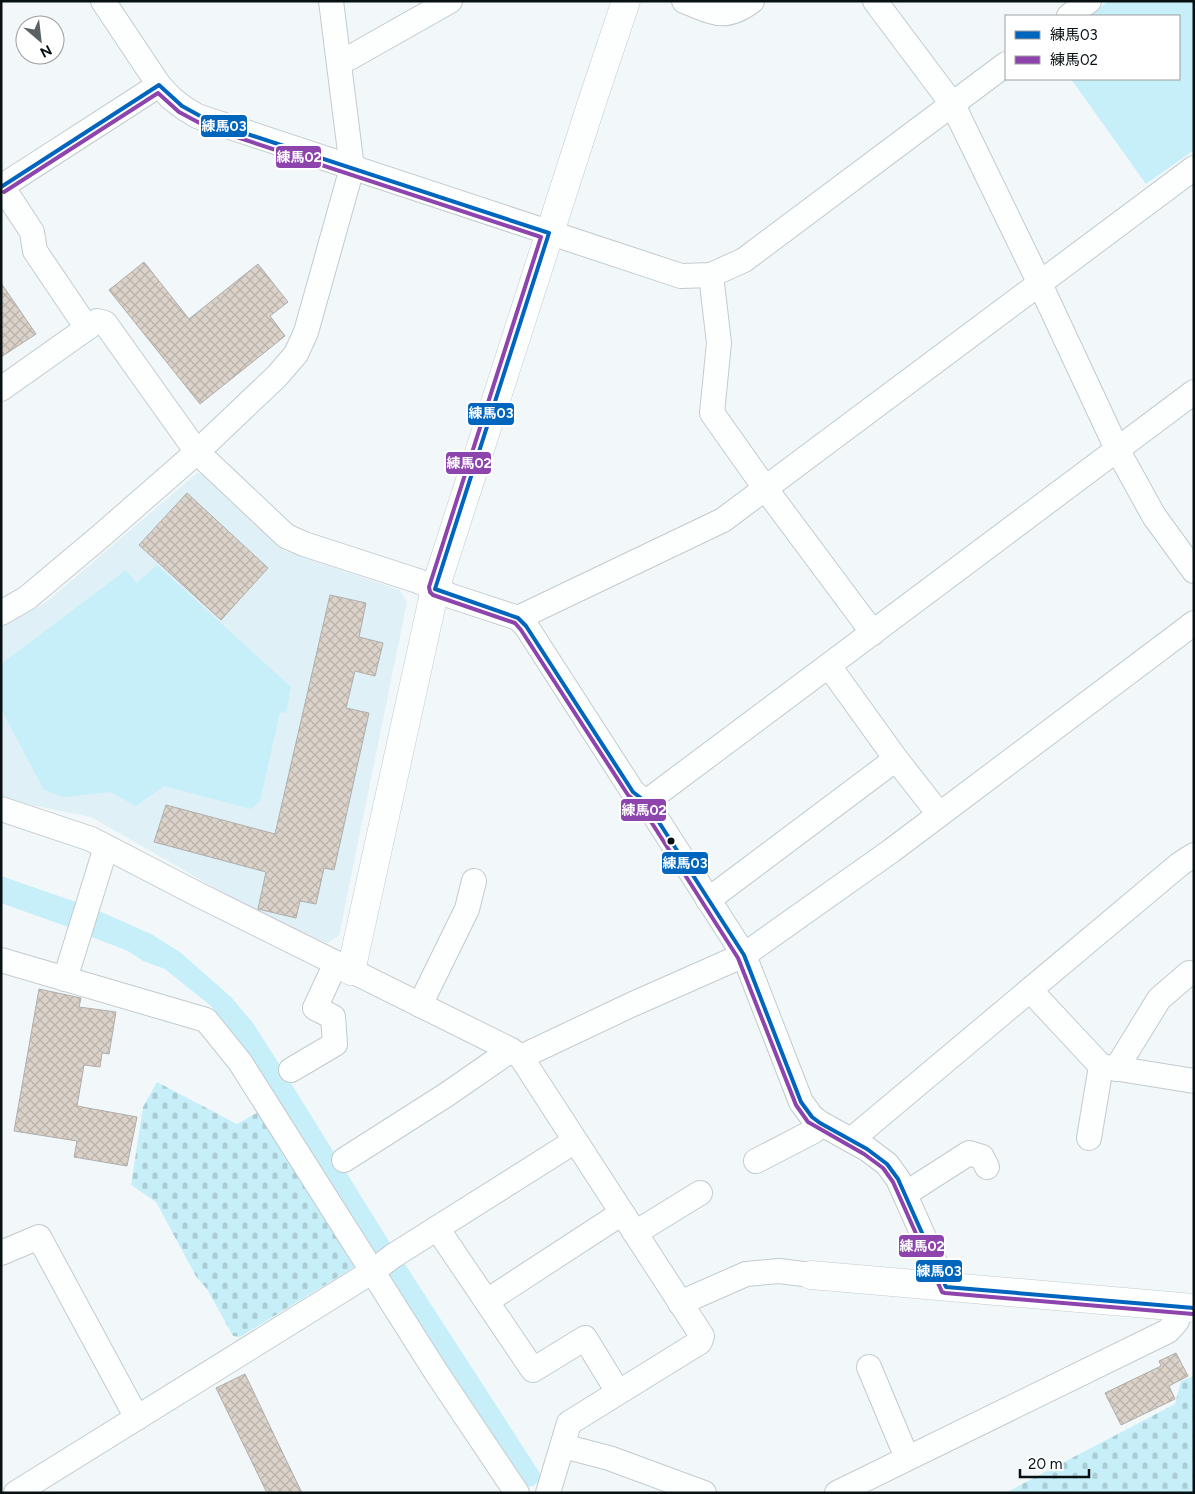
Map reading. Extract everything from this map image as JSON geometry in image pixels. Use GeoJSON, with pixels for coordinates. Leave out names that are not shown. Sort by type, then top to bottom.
{"type":"FeatureCollection","features":[{"type":"Feature","properties":{"kind":"street"},"geometry":{"type":"LineString","coordinates":[[103,1],[159,85],[171,98],[197,116],[681,276],[711,275],[744,260],[1005,65]]}},
{"type":"Feature","properties":{"kind":"street"},"geometry":{"type":"LineString","coordinates":[[5,602],[27,598],[102,535],[197,452],[277,376],[296,354],[306,332],[352,168],[331,1]]}},
{"type":"Feature","properties":{"kind":"street"},"geometry":{"type":"LineString","coordinates":[[340,62],[351,58],[450,1]]}},
{"type":"Feature","properties":{"kind":"street"},"geometry":{"type":"LineString","coordinates":[[291,1070],[335,1044],[333,1017],[315,1008],[344,967],[435,589],[549,233],[626,1]]}},
{"type":"Feature","properties":{"kind":"street"},"geometry":{"type":"LineString","coordinates":[[684,1],[722,15],[740,10],[752,1]]}},
{"type":"Feature","properties":{"kind":"street"},"geometry":{"type":"LineString","coordinates":[[875,1],[953,105],[1040,284],[1117,449],[1154,516],[1194,571]]}},
{"type":"Feature","properties":{"kind":"street"},"geometry":{"type":"LineString","coordinates":[[1070,15],[1088,1]]}},
{"type":"Feature","properties":{"kind":"street"},"geometry":{"type":"LineString","coordinates":[[87,328],[35,251],[32,232],[4,180],[159,85]]}},
{"type":"Feature","properties":{"kind":"street"},"geometry":{"type":"LineString","coordinates":[[518,618],[724,520],[1194,168]]}},
{"type":"Feature","properties":{"kind":"street"},"geometry":{"type":"LineString","coordinates":[[711,275],[719,343],[712,413],[765,488],[873,633]]}},
{"type":"Feature","properties":{"kind":"street"},"geometry":{"type":"LineString","coordinates":[[1,389],[87,328],[98,321],[104,323],[197,452],[286,536],[304,544],[418,581],[435,589],[518,618],[526,626],[633,792],[646,802],[744,955],[801,1102],[820,1123],[851,1140],[887,1164],[898,1179],[946,1288]]}},
{"type":"Feature","properties":{"kind":"street"},"geometry":{"type":"LineString","coordinates":[[646,802],[1194,392]]}},
{"type":"Feature","properties":{"kind":"street"},"geometry":{"type":"LineString","coordinates":[[344,1160],[516,1053],[744,955],[890,851],[1194,623]]}},
{"type":"Feature","properties":{"kind":"street"},"geometry":{"type":"LineString","coordinates":[[829,666],[896,759],[939,814]]}},
{"type":"Feature","properties":{"kind":"street"},"geometry":{"type":"LineString","coordinates":[[708,900],[896,759]]}},
{"type":"Feature","properties":{"kind":"street"},"geometry":{"type":"LineString","coordinates":[[1,809],[91,839],[516,1053],[702,1336],[700,1342],[570,1424],[548,1493]]}},
{"type":"Feature","properties":{"kind":"street"},"geometry":{"type":"LineString","coordinates":[[65,979],[106,847]]}},
{"type":"Feature","properties":{"kind":"street"},"geometry":{"type":"LineString","coordinates":[[851,1140],[1180,864],[1194,855]]}},
{"type":"Feature","properties":{"kind":"street"},"geometry":{"type":"LineString","coordinates":[[420,1005],[467,909],[474,881]]}},
{"type":"Feature","properties":{"kind":"street"},"geometry":{"type":"LineString","coordinates":[[1,960],[206,1020],[240,1062],[436,1372],[517,1493]]}},
{"type":"Feature","properties":{"kind":"street"},"geometry":{"type":"LineString","coordinates":[[1089,1138],[1109,1067],[1159,999],[1189,973]]}},
{"type":"Feature","properties":{"kind":"street"},"geometry":{"type":"LineString","coordinates":[[1030,990],[1109,1067],[1194,1081]]}},
{"type":"Feature","properties":{"kind":"street"},"geometry":{"type":"LineString","coordinates":[[756,1161],[814,1131],[820,1123]]}},
{"type":"Feature","properties":{"kind":"street"},"geometry":{"type":"LineString","coordinates":[[16,1493],[373,1271],[382,1262],[575,1141]]}},
{"type":"Feature","properties":{"kind":"street"},"geometry":{"type":"LineString","coordinates":[[905,1194],[969,1153],[982,1157],[987,1167]]}},
{"type":"Feature","properties":{"kind":"street"},"geometry":{"type":"LineString","coordinates":[[635,1233],[700,1193]]}},
{"type":"Feature","properties":{"kind":"street"},"geometry":{"type":"LineString","coordinates":[[487,1301],[622,1213]]}},
{"type":"Feature","properties":{"kind":"street"},"geometry":{"type":"LineString","coordinates":[[437,1228],[533,1370],[585,1338],[618,1392]]}},
{"type":"Feature","properties":{"kind":"street"},"geometry":{"type":"LineString","coordinates":[[1,1253],[39,1238],[137,1418]]}},
{"type":"Feature","properties":{"kind":"street"},"geometry":{"type":"LineString","coordinates":[[680,1303],[746,1274],[778,1271],[946,1288],[1187,1307]]}},
{"type":"Feature","properties":{"kind":"street"},"geometry":{"type":"LineString","coordinates":[[837,1493],[1168,1331],[1187,1307]]}},
{"type":"Feature","properties":{"kind":"street"},"geometry":{"type":"LineString","coordinates":[[870,1367],[907,1458]]}},
{"type":"Feature","properties":{"kind":"street"},"geometry":{"type":"LineString","coordinates":[[563,1446],[609,1458],[704,1493]]}},
{"type":"Feature","properties":{"kind":"shaded area"},"geometry":{"type":"Polygon","coordinates":[[[197,473],[206,475],[284,551],[400,590],[407,602],[339,936],[327,943],[257,912],[91,817],[1,799],[1,627],[44,604],[197,473]]]}},
{"type":"Feature","properties":{"kind":"green space"},"geometry":{"type":"Polygon","coordinates":[[[1108,1],[1194,1],[1194,150],[1146,184],[1072,80],[1180,80],[1180,15],[1090,15],[1108,1]]]}},
{"type":"Feature","properties":{"kind":"green space"},"geometry":{"type":"Polygon","coordinates":[[[157,565],[291,687],[286,713],[280,712],[260,801],[251,809],[164,786],[136,806],[110,792],[64,797],[44,790],[1,709],[1,664],[126,570],[136,583],[157,565]]]}},
{"type":"Feature","properties":{"kind":"green space"},"geometry":{"type":"Polygon","coordinates":[[[1,876],[79,903],[71,928],[1,903],[1,876]]]}},
{"type":"Feature","properties":{"kind":"green space"},"geometry":{"type":"Polygon","coordinates":[[[99,911],[151,934],[180,952],[231,997],[253,1023],[390,1243],[376,1252],[369,1250],[240,1042],[211,1006],[165,969],[143,961],[128,951],[89,936],[99,911]]]}},
{"type":"Feature","properties":{"kind":"green space"},"geometry":{"type":"Polygon","coordinates":[[[157,1082],[237,1124],[260,1111],[356,1262],[354,1267],[240,1337],[233,1336],[207,1289],[197,1278],[156,1202],[131,1185],[143,1107],[157,1082]]]}},
{"type":"Feature","properties":{"kind":"green space"},"geometry":{"type":"Polygon","coordinates":[[[403,1261],[543,1478],[533,1486],[523,1487],[387,1274],[403,1261]]]}},
{"type":"Feature","properties":{"kind":"green space"},"geometry":{"type":"Polygon","coordinates":[[[1194,1376],[1194,1493],[1005,1493],[1175,1404],[1181,1381],[1194,1376]]]}},
{"type":"Feature","properties":{"kind":"building"},"geometry":{"type":"Polygon","coordinates":[[[144,262],[189,319],[258,264],[288,302],[270,316],[285,336],[200,404],[109,290],[144,262]]]}},
{"type":"Feature","properties":{"kind":"building"},"geometry":{"type":"Polygon","coordinates":[[[1,283],[36,334],[1,357],[1,283]]]}},
{"type":"Feature","properties":{"kind":"building"},"geometry":{"type":"Polygon","coordinates":[[[187,493],[268,568],[221,620],[139,545],[187,493]]]}},
{"type":"Feature","properties":{"kind":"building"},"geometry":{"type":"Polygon","coordinates":[[[330,595],[366,603],[359,637],[383,643],[375,676],[355,671],[346,708],[369,713],[334,870],[324,868],[316,904],[300,901],[296,918],[258,909],[266,872],[154,842],[166,805],[275,834],[330,595]]]}},
{"type":"Feature","properties":{"kind":"building"},"geometry":{"type":"Polygon","coordinates":[[[39,989],[81,998],[79,1007],[116,1012],[109,1054],[102,1053],[100,1067],[84,1065],[77,1106],[137,1117],[127,1166],[74,1157],[77,1141],[14,1131],[39,989]]]}},
{"type":"Feature","properties":{"kind":"building"},"geometry":{"type":"Polygon","coordinates":[[[1176,1353],[1188,1376],[1169,1386],[1175,1399],[1121,1425],[1105,1393],[1161,1366],[1159,1361],[1176,1353]]]}},
{"type":"Feature","properties":{"kind":"building"},"geometry":{"type":"Polygon","coordinates":[[[245,1374],[302,1493],[267,1493],[216,1388],[245,1374]]]}},
{"type":"Feature","properties":{"kind":"transit line","name":"練馬03"},"geometry":{"type":"LineString","coordinates":[[1,187],[159,85],[182,106],[211,122],[549,233],[435,589],[518,618],[526,626],[633,792],[646,802],[744,955],[801,1102],[812,1117],[820,1123],[867,1149],[887,1164],[898,1179],[946,1287],[1194,1308]]}},
{"type":"Feature","properties":{"kind":"transit line","name":"練馬02"},"geometry":{"type":"LineString","coordinates":[[4,192],[158,93],[179,112],[209,128],[541,237],[429,587],[430,592],[433,595],[515,623],[521,630],[628,795],[641,806],[738,958],[796,1105],[808,1122],[864,1154],[883,1168],[893,1182],[942,1292],[1193,1314]]}}]}
